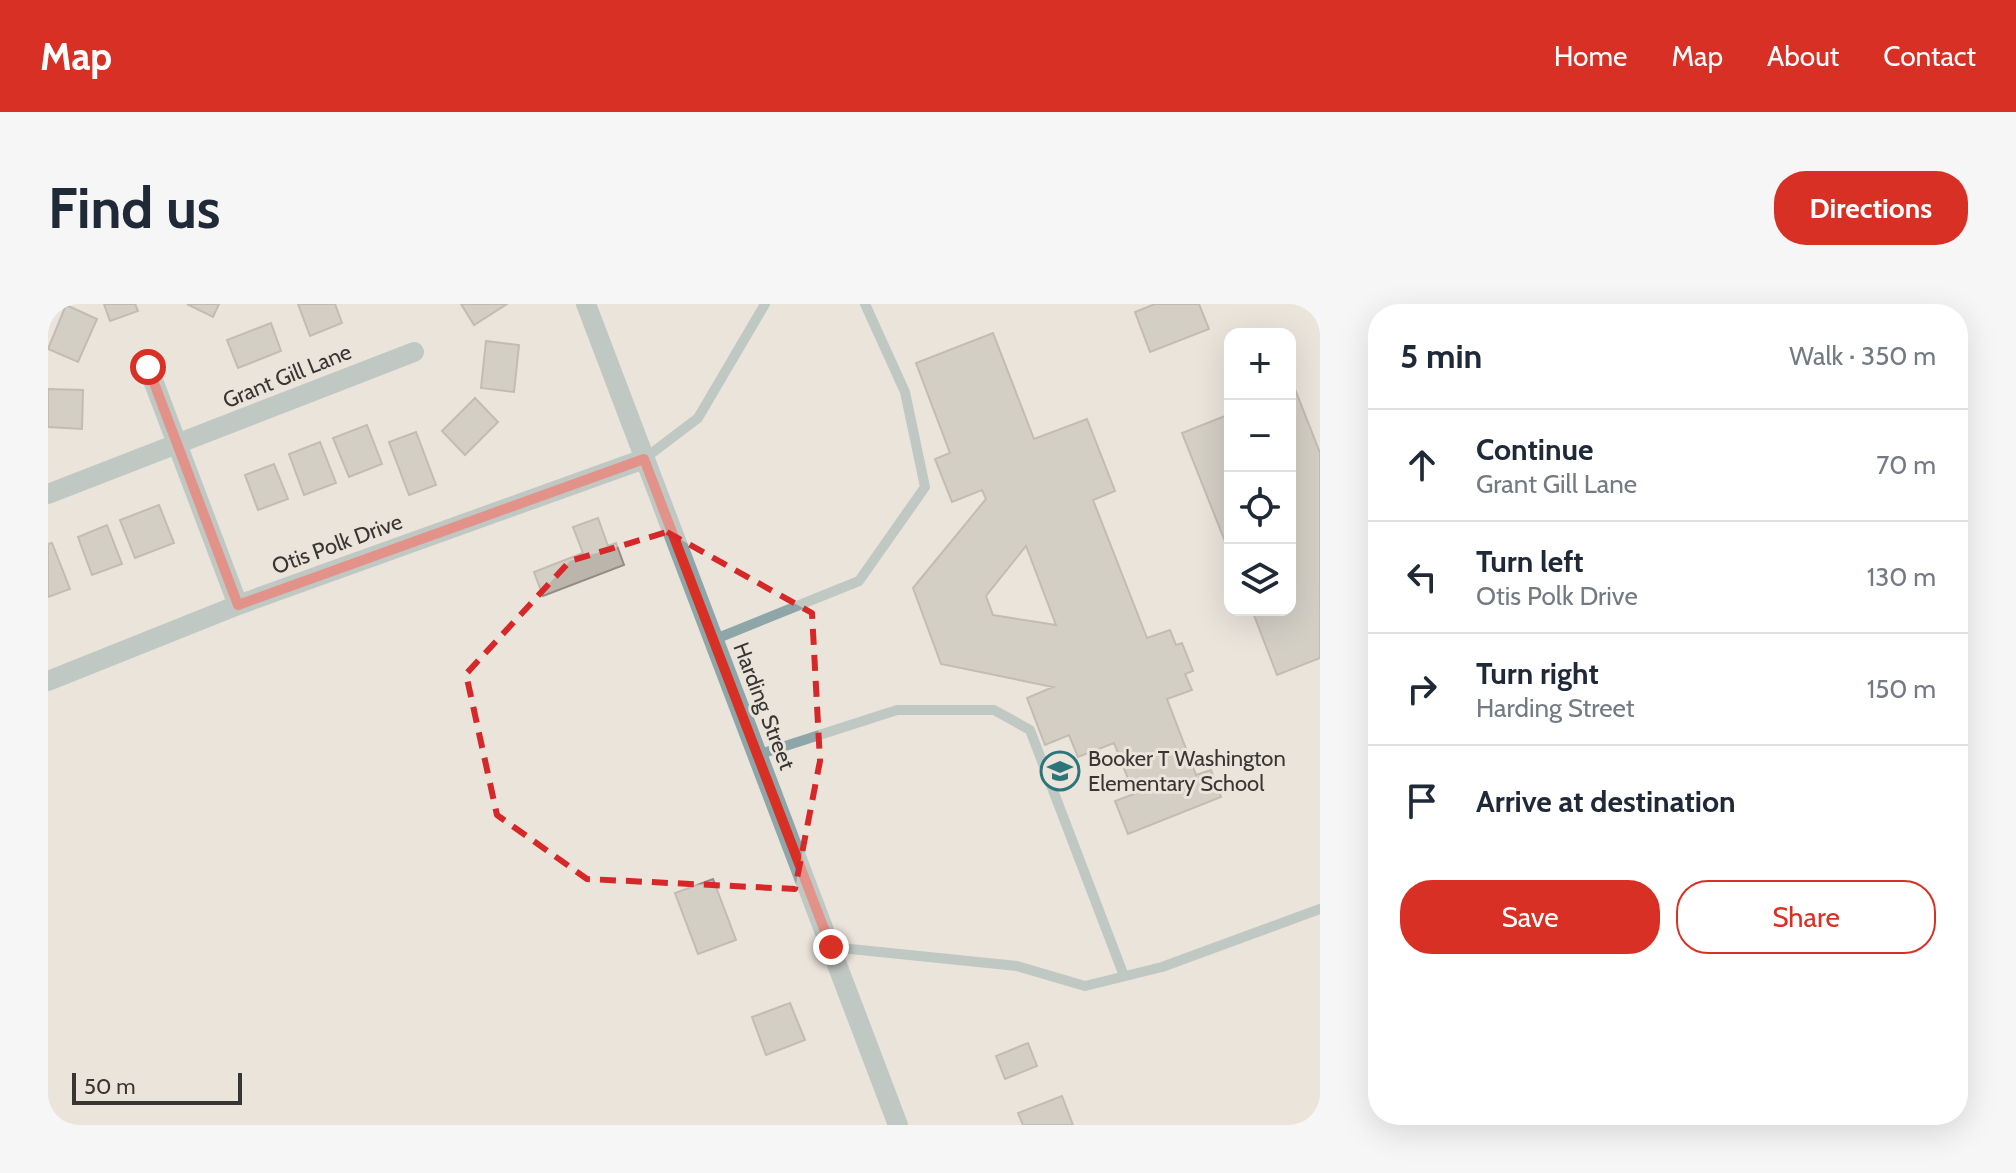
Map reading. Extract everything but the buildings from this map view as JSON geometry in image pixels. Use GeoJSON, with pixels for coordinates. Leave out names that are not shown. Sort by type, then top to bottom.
{"type":"FeatureCollection","features":[{"type":"Feature","properties":{"kind":"street","name":"Harding Street"},"geometry":{"type":"LineString","coordinates":[[586,304],[898,1125]]}},
{"type":"Feature","properties":{"kind":"street","name":"Grant Gill Lane"},"geometry":{"type":"LineString","coordinates":[[48,494],[414,352]]}},
{"type":"Feature","properties":{"kind":"street"},"geometry":{"type":"LineString","coordinates":[[148,367],[238,605]]}},
{"type":"Feature","properties":{"kind":"street","name":"Otis Polk Drive"},"geometry":{"type":"LineString","coordinates":[[48,681],[238,605],[644,459]]}},
{"type":"Feature","properties":{"kind":"lane"},"geometry":{"type":"LineString","coordinates":[[644,459],[698,418],[765,304]]}},
{"type":"Feature","properties":{"kind":"lane"},"geometry":{"type":"LineString","coordinates":[[713,640],[859,581],[925,487],[905,392],[865,304]]}},
{"type":"Feature","properties":{"kind":"lane"},"geometry":{"type":"LineString","coordinates":[[757,755],[897,710],[994,710],[1030,730],[1124,976]]}},
{"type":"Feature","properties":{"kind":"lane"},"geometry":{"type":"LineString","coordinates":[[831,947],[1017,966],[1085,986],[1162,967],[1320,909]]}},
{"type":"Feature","properties":{"kind":"highlighted area"},"geometry":{"type":"Polygon","coordinates":[[[667,532],[812,613],[820,761],[795,889],[587,879],[497,815],[466,674],[570,561],[667,532]]]}},
{"type":"Feature","properties":{"kind":"place","name":"Booker T Washington Elementary School"},"geometry":{"type":"Point","coordinates":[1060,771]}},
{"type":"Feature","properties":{"kind":"route"},"geometry":{"type":"LineString","coordinates":[[148,367],[238,605],[644,459],[831,947]]}}]}
